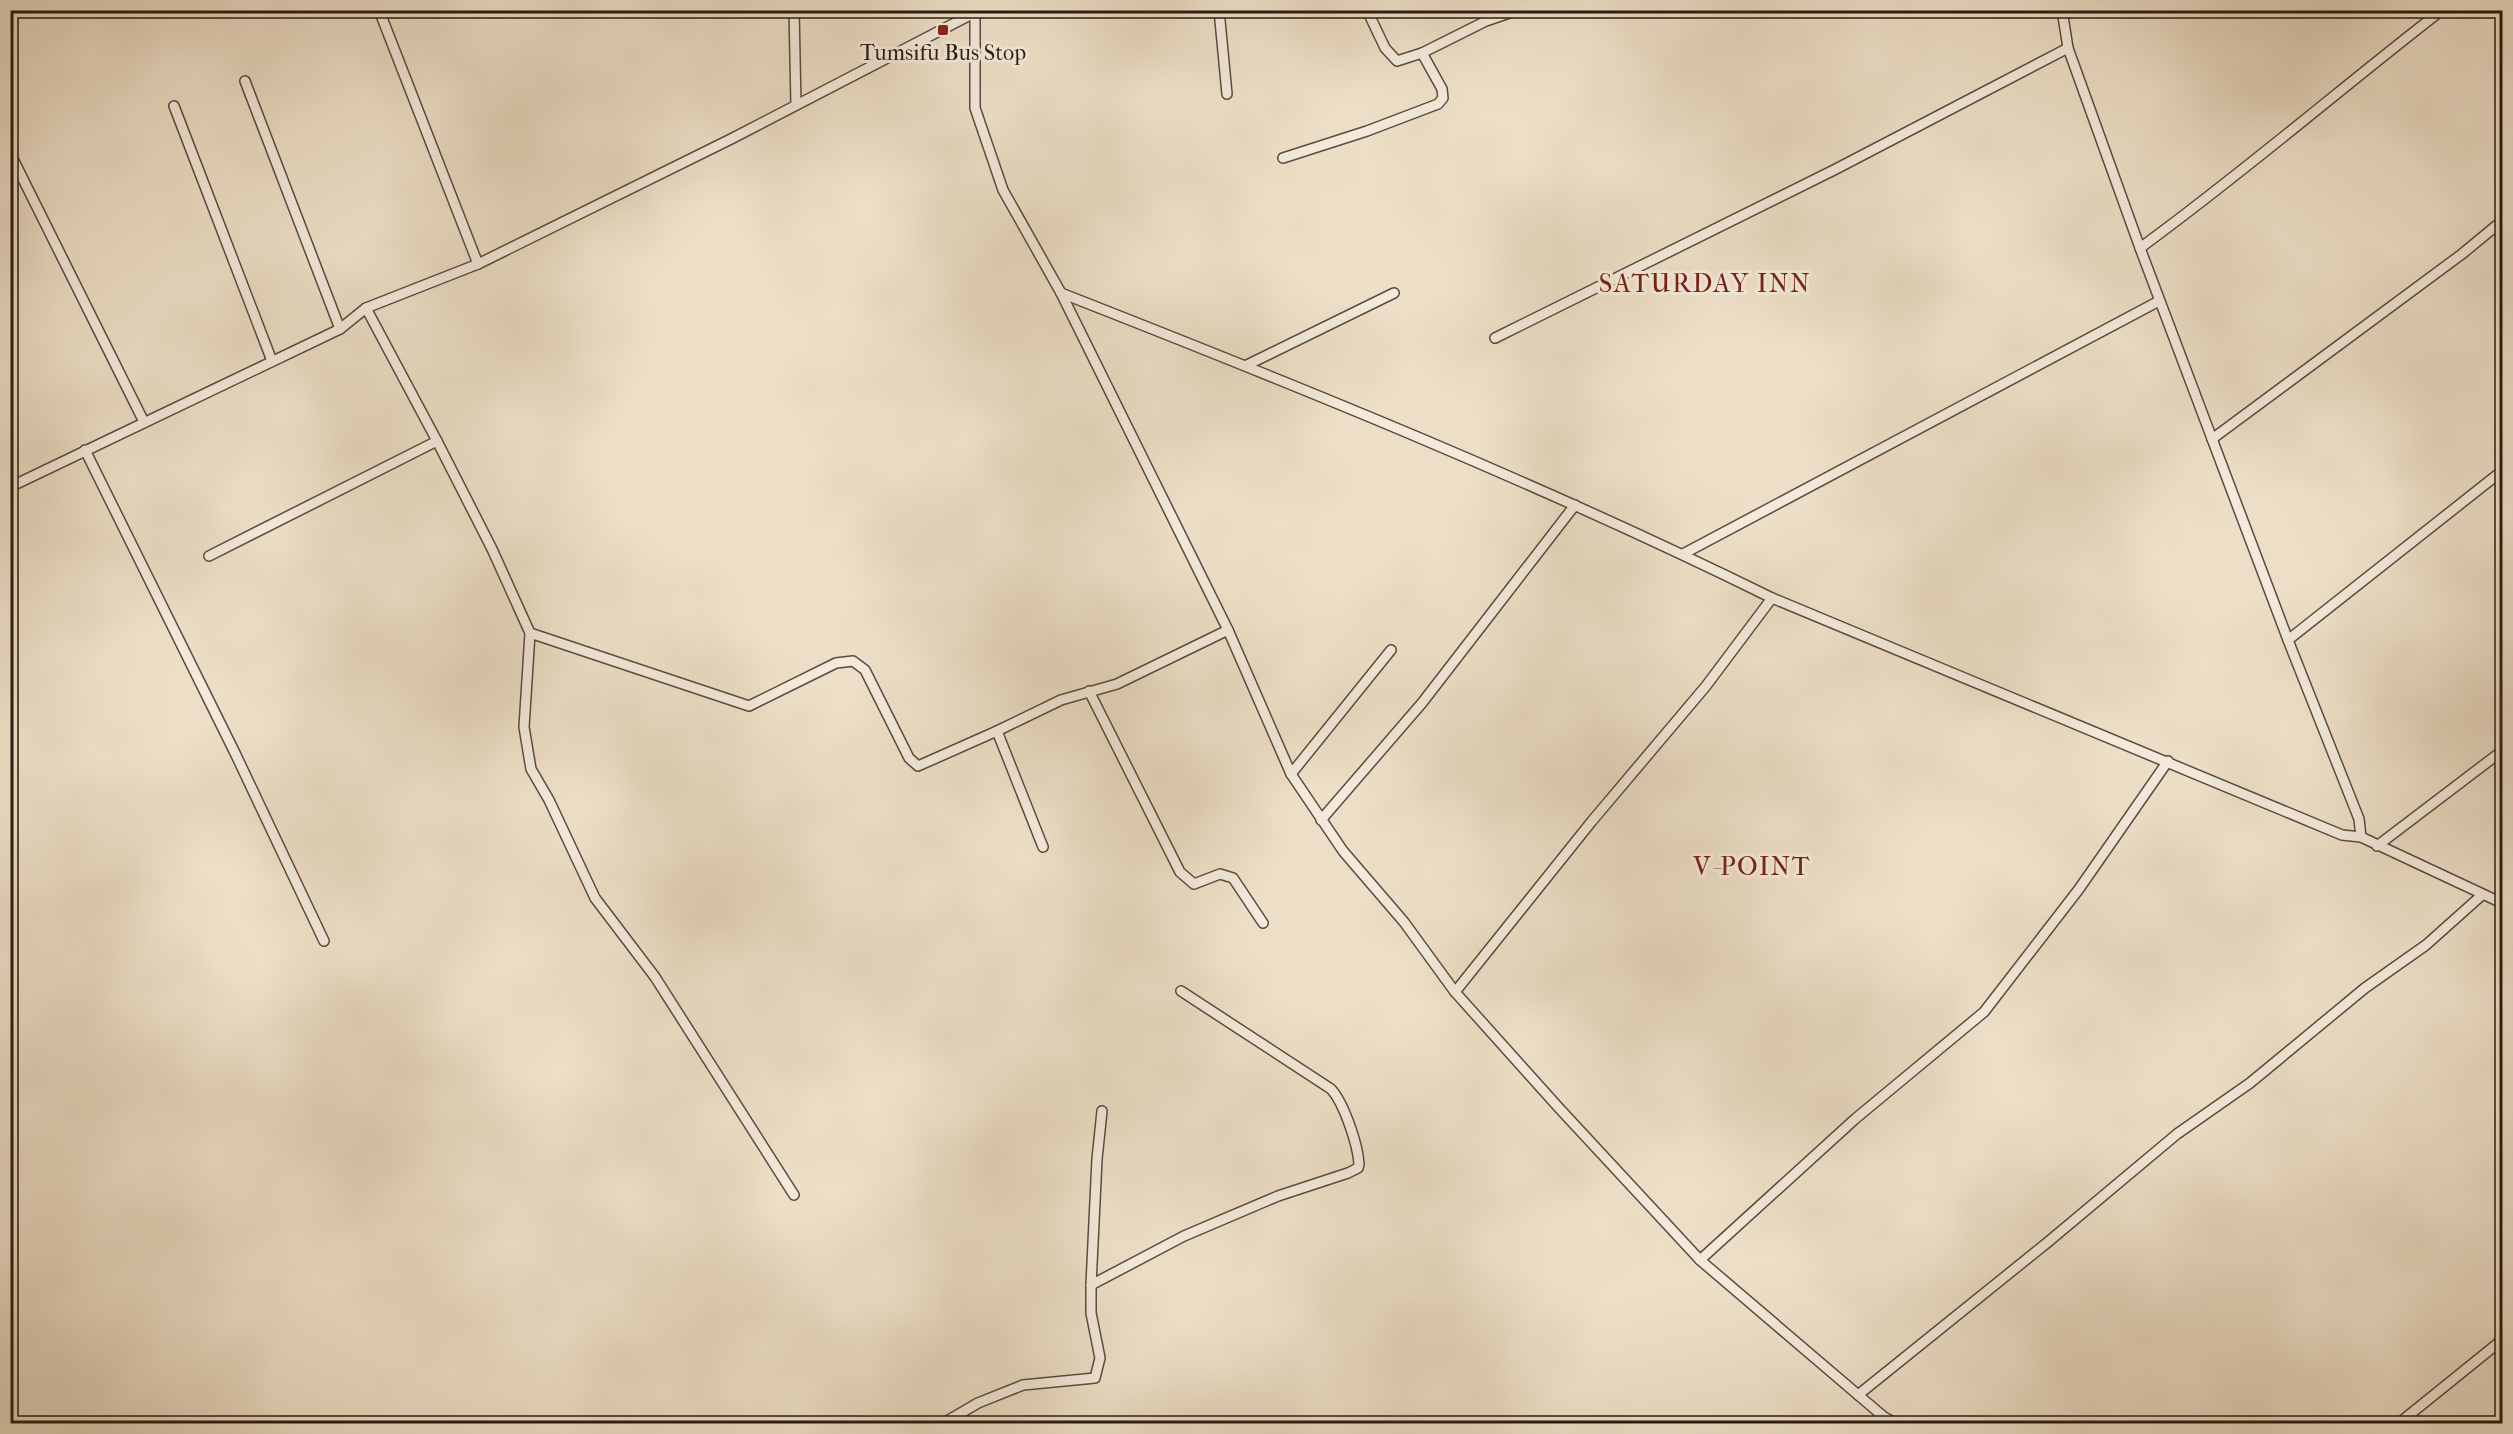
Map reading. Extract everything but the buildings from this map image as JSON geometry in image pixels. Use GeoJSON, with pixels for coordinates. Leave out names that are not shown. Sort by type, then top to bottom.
{"type":"FeatureCollection","features":[{"type":"Feature","properties":{"kind":"street"},"geometry":{"type":"LineString","coordinates":[[379,10],[478,264]]}},
{"type":"Feature","properties":{"kind":"street"},"geometry":{"type":"LineString","coordinates":[[794,10],[796,105]]}},
{"type":"Feature","properties":{"kind":"street"},"geometry":{"type":"LineString","coordinates":[[1219,10],[1227,94]]}},
{"type":"Feature","properties":{"kind":"street"},"geometry":{"type":"LineString","coordinates":[[1367,10],[1385,48],[1397,61],[1422,53],[1485,21],[1518,10]]}},
{"type":"Feature","properties":{"kind":"street"},"geometry":{"type":"LineString","coordinates":[[2062,10],[2068,48],[2159,301],[2359,819],[2361,837]]}},
{"type":"Feature","properties":{"kind":"street"},"geometry":{"type":"LineString","coordinates":[[2140,248],[2200,204],[2340,89],[2442,10]]}},
{"type":"Feature","properties":{"kind":"street"},"geometry":{"type":"LineString","coordinates":[[10,486],[340,329],[366,308],[478,264],[796,105],[975,12],[975,108],[1003,190],[1061,293],[1228,630],[1291,774],[1321,820],[1343,851],[1404,922],[1455,992],[1700,1260],[1884,1417],[1897,1424]]}},
{"type":"Feature","properties":{"kind":"street"},"geometry":{"type":"LineString","coordinates":[[1496,338],[1834,170],[2068,48]]}},
{"type":"Feature","properties":{"kind":"street"},"geometry":{"type":"LineString","coordinates":[[1283,158],[1367,131],[1438,104],[1443,98],[1442,89],[1422,53]]}},
{"type":"Feature","properties":{"kind":"street"},"geometry":{"type":"LineString","coordinates":[[245,81],[340,329]]}},
{"type":"Feature","properties":{"kind":"street"},"geometry":{"type":"LineString","coordinates":[[174,106],[272,361]]}},
{"type":"Feature","properties":{"kind":"street"},"geometry":{"type":"LineString","coordinates":[[10,153],[144,422]]}},
{"type":"Feature","properties":{"kind":"street"},"geometry":{"type":"LineString","coordinates":[[2212,439],[2462,254],[2502,221]]}},
{"type":"Feature","properties":{"kind":"street"},"geometry":{"type":"LineString","coordinates":[[1061,293],[1247,366],[1575,505],[1772,598],[2342,835],[2361,837],[2502,903]]}},
{"type":"Feature","properties":{"kind":"street"},"geometry":{"type":"LineString","coordinates":[[1247,366],[1394,293]]}},
{"type":"Feature","properties":{"kind":"street"},"geometry":{"type":"LineString","coordinates":[[1683,554],[2159,301]]}},
{"type":"Feature","properties":{"kind":"street"},"geometry":{"type":"LineString","coordinates":[[366,308],[492,549],[530,633],[524,727],[531,769],[549,800],[595,898],[655,977],[794,1195]]}},
{"type":"Feature","properties":{"kind":"street"},"geometry":{"type":"LineString","coordinates":[[209,556],[437,441]]}},
{"type":"Feature","properties":{"kind":"street"},"geometry":{"type":"LineString","coordinates":[[85,450],[235,753],[324,941]]}},
{"type":"Feature","properties":{"kind":"street"},"geometry":{"type":"LineString","coordinates":[[2288,640],[2502,471]]}},
{"type":"Feature","properties":{"kind":"street"},"geometry":{"type":"LineString","coordinates":[[1321,820],[1422,703],[1575,505]]}},
{"type":"Feature","properties":{"kind":"street"},"geometry":{"type":"LineString","coordinates":[[1455,992],[1584,830],[1706,686],[1772,598]]}},
{"type":"Feature","properties":{"kind":"street"},"geometry":{"type":"LineString","coordinates":[[530,633],[749,706],[836,663],[853,661],[864,670],[909,759],[918,766],[997,731],[1038,709],[1117,684],[1228,630]]}},
{"type":"Feature","properties":{"kind":"street"},"geometry":{"type":"LineString","coordinates":[[1291,774],[1391,650]]}},
{"type":"Feature","properties":{"kind":"street"},"geometry":{"type":"LineString","coordinates":[[1089,691],[1180,872],[1194,884],[1220,874],[1233,878],[1263,923]]}},
{"type":"Feature","properties":{"kind":"street"},"geometry":{"type":"LineString","coordinates":[[997,731],[1043,847]]}},
{"type":"Feature","properties":{"kind":"street"},"geometry":{"type":"LineString","coordinates":[[2377,846],[2502,751]]}},
{"type":"Feature","properties":{"kind":"street"},"geometry":{"type":"LineString","coordinates":[[1700,1260],[1854,1119],[1984,1012],[2079,889],[2168,761]]}},
{"type":"Feature","properties":{"kind":"street"},"geometry":{"type":"LineString","coordinates":[[1858,1395],[2048,1242],[2177,1134],[2250,1083],[2365,988],[2426,945],[2482,895]]}},
{"type":"Feature","properties":{"kind":"street"},"geometry":{"type":"LineString","coordinates":[[1091,1285],[1184,1236],[1278,1196],[1358,1168],[1355,1144],[1338,1097],[1331,1089],[1181,991]]}},
{"type":"Feature","properties":{"kind":"street"},"geometry":{"type":"LineString","coordinates":[[942,1424],[978,1403],[1023,1385],[1095,1378],[1100,1358],[1091,1314],[1091,1285],[1097,1159],[1102,1111]]}},
{"type":"Feature","properties":{"kind":"street"},"geometry":{"type":"LineString","coordinates":[[2398,1424],[2502,1340]]}},
{"type":"Feature","properties":{"kind":"place","name":"Tumsifu Bus Stop"},"geometry":{"type":"Point","coordinates":[943,30]}},
{"type":"Feature","properties":{"kind":"district","name":"SATURDAY INN"},"geometry":{"type":"Point","coordinates":[1705,283]}},
{"type":"Feature","properties":{"kind":"district","name":"V-POINT"},"geometry":{"type":"Point","coordinates":[1752,866]}}]}
